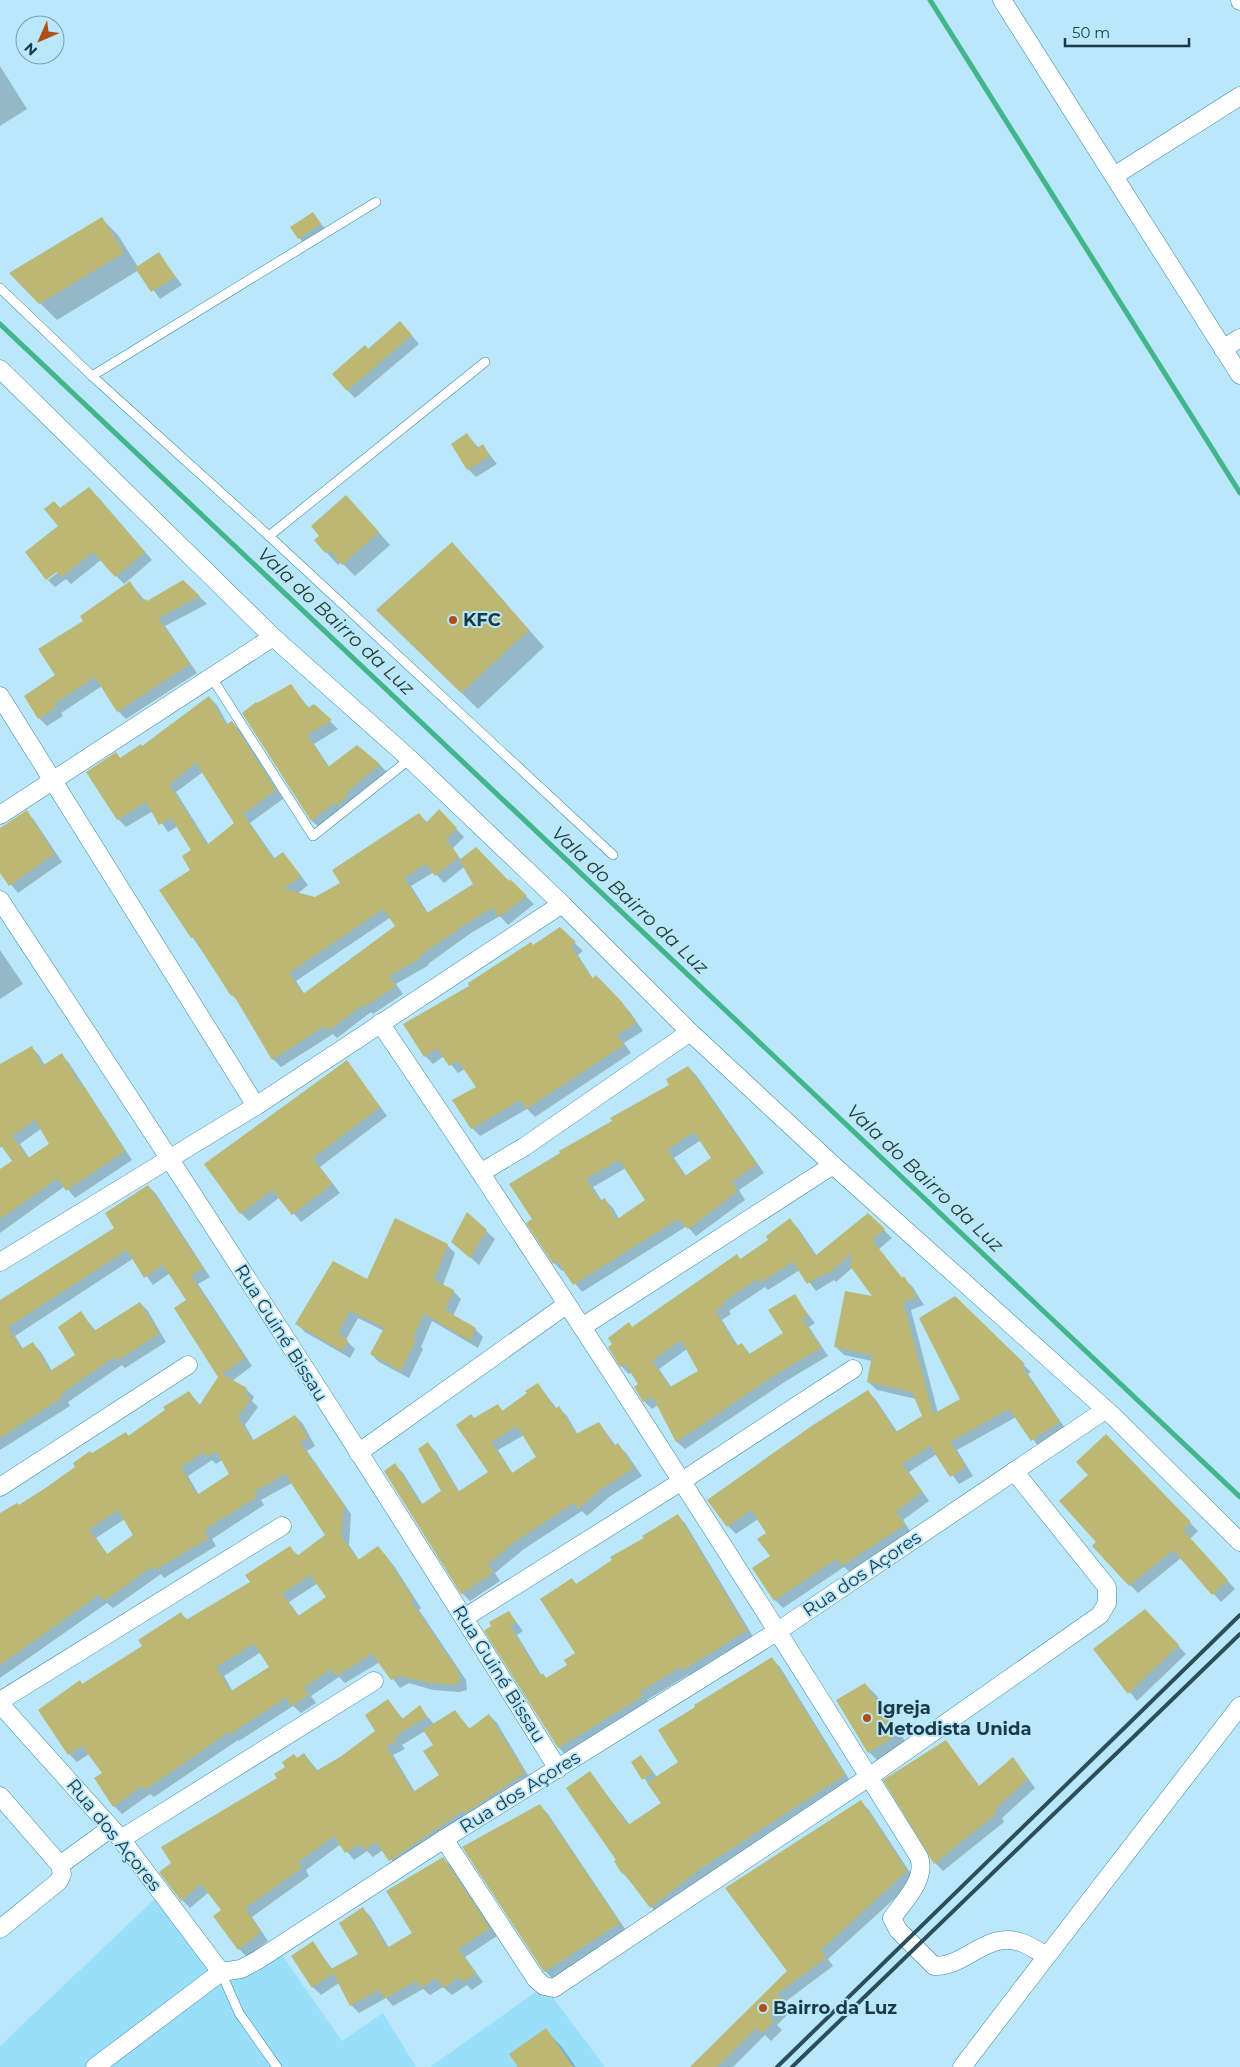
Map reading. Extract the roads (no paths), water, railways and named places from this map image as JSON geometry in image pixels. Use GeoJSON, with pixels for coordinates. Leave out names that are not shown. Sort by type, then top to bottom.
{"type":"FeatureCollection","features":[{"type":"Feature","properties":{"kind":"street"},"geometry":{"type":"LineString","coordinates":[[1002,0],[1240,375]]}},
{"type":"Feature","properties":{"kind":"street"},"geometry":{"type":"LineString","coordinates":[[1114,176],[1240,96]]}},
{"type":"Feature","properties":{"kind":"street"},"geometry":{"type":"LineString","coordinates":[[1223,349],[1240,338]]}},
{"type":"Feature","properties":{"kind":"street"},"geometry":{"type":"LineString","coordinates":[[0,369],[273,637],[410,759],[562,904],[690,1032],[833,1165],[1105,1410],[1240,1542]]}},
{"type":"Feature","properties":{"kind":"street"},"geometry":{"type":"LineString","coordinates":[[0,816],[273,637]]}},
{"type":"Feature","properties":{"kind":"street"},"geometry":{"type":"LineString","coordinates":[[0,696],[256,1106]]}},
{"type":"Feature","properties":{"kind":"street","name":"Rua Guiné Bissau"},"geometry":{"type":"LineString","coordinates":[[0,900],[171,1159],[464,1618],[558,1769]]}},
{"type":"Feature","properties":{"kind":"street"},"geometry":{"type":"LineString","coordinates":[[0,1262],[256,1106],[562,904]]}},
{"type":"Feature","properties":{"kind":"street"},"geometry":{"type":"LineString","coordinates":[[380,1023],[482,1172],[566,1305],[682,1481],[919,1857],[922,1867],[919,1878],[892,1918],[898,1930],[934,1966],[953,1963],[994,1940],[1022,1942],[1047,1956]]}},
{"type":"Feature","properties":{"kind":"street"},"geometry":{"type":"LineString","coordinates":[[482,1172],[524,1147],[690,1032]]}},
{"type":"Feature","properties":{"kind":"street"},"geometry":{"type":"LineString","coordinates":[[582,1327],[833,1165]]}},
{"type":"Feature","properties":{"kind":"street"},"geometry":{"type":"LineString","coordinates":[[358,1453],[566,1305]]}},
{"type":"Feature","properties":{"kind":"street"},"geometry":{"type":"LineString","coordinates":[[0,1487],[188,1365]]}},
{"type":"Feature","properties":{"kind":"street"},"geometry":{"type":"LineString","coordinates":[[464,1618],[682,1481],[853,1370]]}},
{"type":"Feature","properties":{"kind":"street","name":"Rua dos Açores"},"geometry":{"type":"LineString","coordinates":[[0,1702],[116,1833],[221,1972],[241,1968],[258,1960],[444,1839],[778,1631],[1105,1410]]}},
{"type":"Feature","properties":{"kind":"street"},"geometry":{"type":"LineString","coordinates":[[444,1839],[536,1979],[544,1986],[554,1988],[869,1777],[1100,1615],[1107,1603],[1107,1587],[1014,1471]]}},
{"type":"Feature","properties":{"kind":"street"},"geometry":{"type":"LineString","coordinates":[[0,1702],[282,1526]]}},
{"type":"Feature","properties":{"kind":"street"},"geometry":{"type":"LineString","coordinates":[[60,1864],[374,1681]]}},
{"type":"Feature","properties":{"kind":"street"},"geometry":{"type":"LineString","coordinates":[[962,2067],[1240,1706]]}},
{"type":"Feature","properties":{"kind":"street"},"geometry":{"type":"LineString","coordinates":[[0,1796],[60,1864],[62,1874],[59,1881],[0,1929]]}},
{"type":"Feature","properties":{"kind":"street"},"geometry":{"type":"LineString","coordinates":[[96,2067],[221,1972]]}},
{"type":"Feature","properties":{"kind":"lane"},"geometry":{"type":"LineString","coordinates":[[92,376],[376,202]]}},
{"type":"Feature","properties":{"kind":"lane"},"geometry":{"type":"LineString","coordinates":[[0,288],[92,376],[269,536],[612,856]]}},
{"type":"Feature","properties":{"kind":"lane"},"geometry":{"type":"LineString","coordinates":[[269,536],[485,362]]}},
{"type":"Feature","properties":{"kind":"lane"},"geometry":{"type":"LineString","coordinates":[[212,678],[313,836],[410,759]]}},
{"type":"Feature","properties":{"kind":"lane"},"geometry":{"type":"LineString","coordinates":[[221,1972],[239,2014],[277,2067]]}},
{"type":"Feature","properties":{"kind":"waterway"},"geometry":{"type":"LineString","coordinates":[[930,0],[1240,493]]}},
{"type":"Feature","properties":{"kind":"waterway","name":"Vala do Bairro da Luz"},"geometry":{"type":"LineString","coordinates":[[0,324],[1240,1497]]}},
{"type":"Feature","properties":{"kind":"railway"},"geometry":{"type":"LineString","coordinates":[[777,2067],[1240,1615]]}},
{"type":"Feature","properties":{"kind":"railway"},"geometry":{"type":"LineString","coordinates":[[792,2067],[1240,1634]]}},
{"type":"Feature","properties":{"kind":"place","name":"KFC"},"geometry":{"type":"Point","coordinates":[453,620]}},
{"type":"Feature","properties":{"kind":"place","name":"Igreja Metodista Unida"},"geometry":{"type":"Point","coordinates":[867,1718]}},
{"type":"Feature","properties":{"kind":"place","name":"Bairro da Luz"},"geometry":{"type":"Point","coordinates":[763,2008]}}]}
